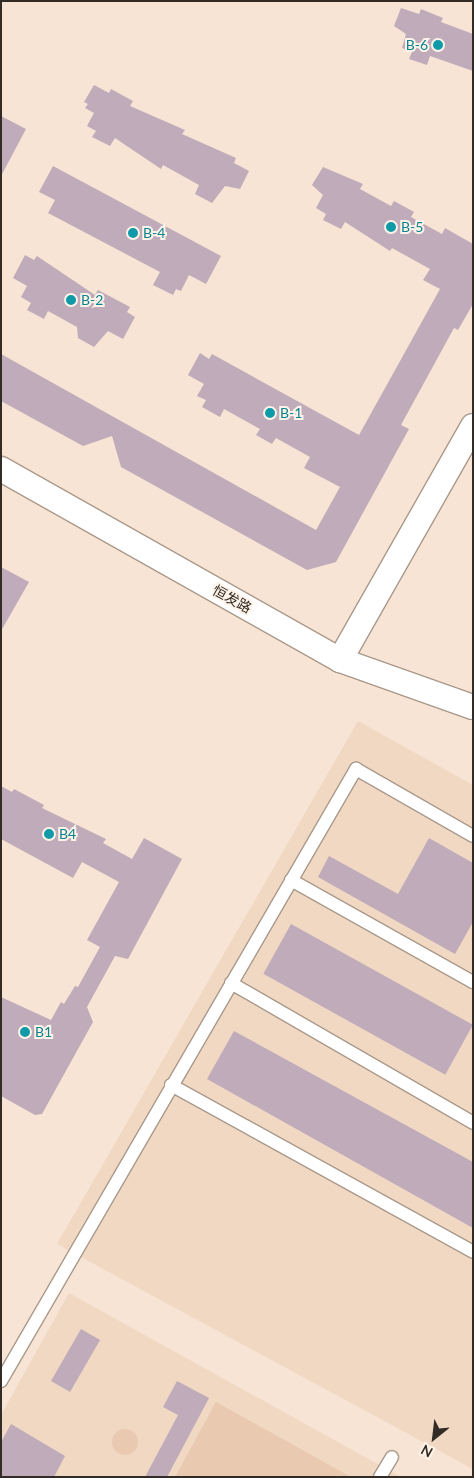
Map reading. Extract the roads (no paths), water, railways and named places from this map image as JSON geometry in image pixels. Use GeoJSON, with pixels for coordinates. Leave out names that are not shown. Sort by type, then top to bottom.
{"type":"FeatureCollection","features":[{"type":"Feature","properties":{"kind":"street"},"geometry":{"type":"LineString","coordinates":[[340,660],[473,426]]}},
{"type":"Feature","properties":{"kind":"street","name":"恒发路"},"geometry":{"type":"LineString","coordinates":[[1,469],[340,660],[473,707]]}},
{"type":"Feature","properties":{"kind":"lane"},"geometry":{"type":"LineString","coordinates":[[1,1381],[356,769],[473,836]]}},
{"type":"Feature","properties":{"kind":"lane"},"geometry":{"type":"LineString","coordinates":[[291,880],[473,982]]}},
{"type":"Feature","properties":{"kind":"lane"},"geometry":{"type":"LineString","coordinates":[[231,984],[473,1123]]}},
{"type":"Feature","properties":{"kind":"lane"},"geometry":{"type":"LineString","coordinates":[[171,1085],[473,1252]]}},
{"type":"Feature","properties":{"kind":"lane"},"geometry":{"type":"LineString","coordinates":[[380,1477],[392,1457]]}},
{"type":"Feature","properties":{"kind":"place","name":"B-6"},"geometry":{"type":"Point","coordinates":[438,45]}},
{"type":"Feature","properties":{"kind":"place","name":"B-5"},"geometry":{"type":"Point","coordinates":[391,227]}},
{"type":"Feature","properties":{"kind":"place","name":"B-4"},"geometry":{"type":"Point","coordinates":[133,233]}},
{"type":"Feature","properties":{"kind":"place","name":"B-2"},"geometry":{"type":"Point","coordinates":[71,300]}},
{"type":"Feature","properties":{"kind":"place","name":"B-1"},"geometry":{"type":"Point","coordinates":[270,413]}},
{"type":"Feature","properties":{"kind":"place","name":"B4"},"geometry":{"type":"Point","coordinates":[49,834]}},
{"type":"Feature","properties":{"kind":"place","name":"B1"},"geometry":{"type":"Point","coordinates":[25,1032]}}]}
